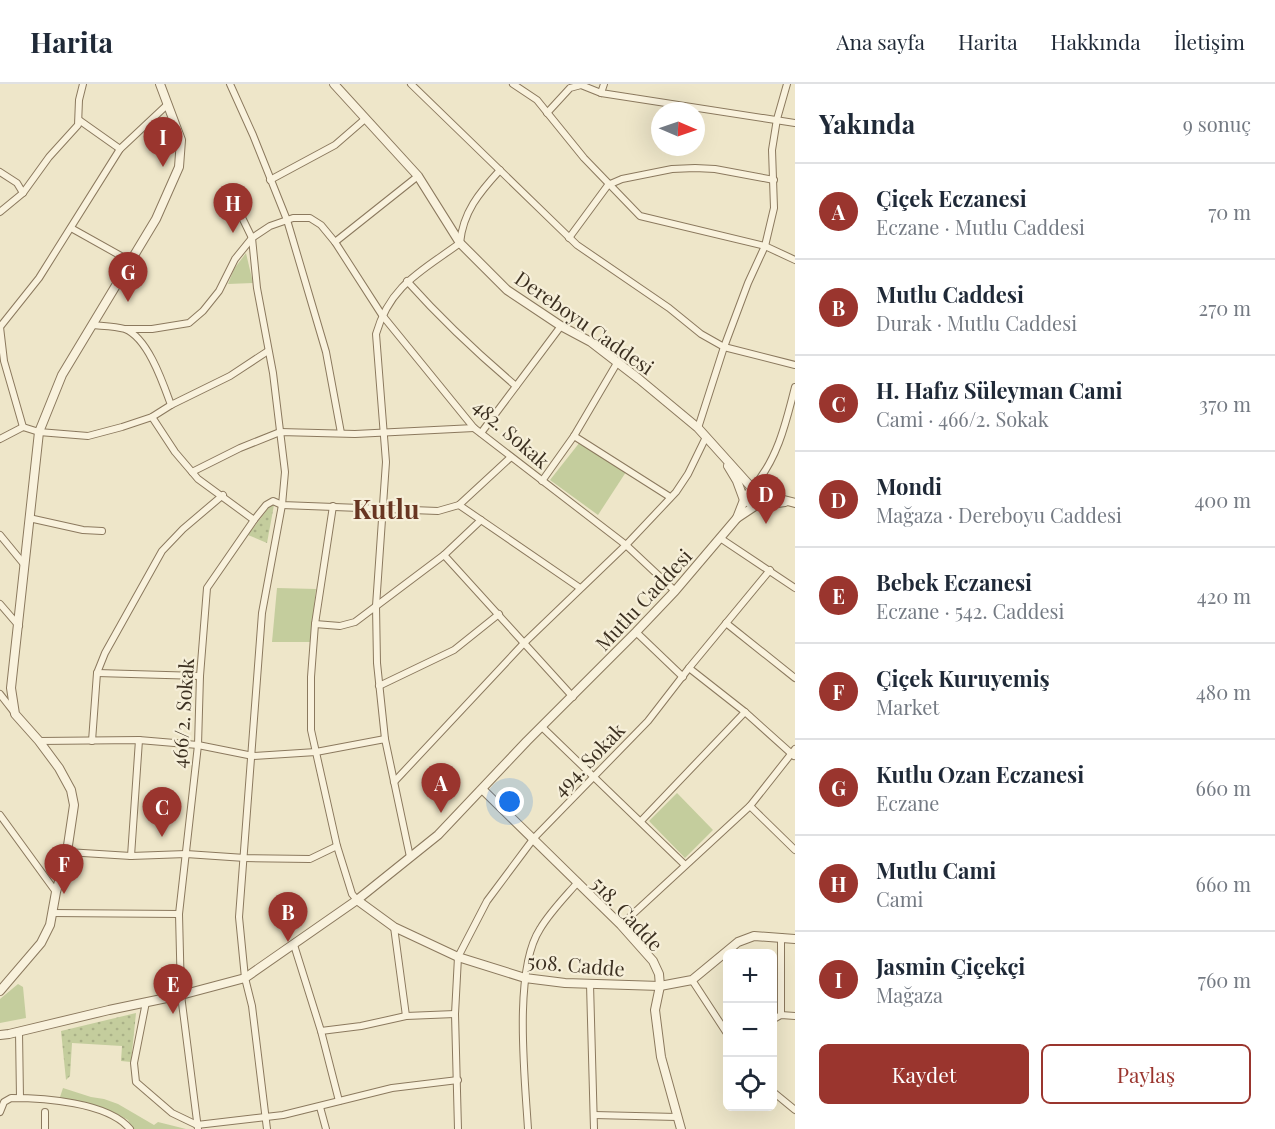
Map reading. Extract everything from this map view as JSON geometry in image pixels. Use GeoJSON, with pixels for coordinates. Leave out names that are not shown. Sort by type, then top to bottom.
{"type":"FeatureCollection","features":[{"type":"Feature","properties":{"kind":"street"},"geometry":{"type":"LineString","coordinates":[[0,212],[23,193],[49,157],[78,125],[79,100],[83,84]]}},
{"type":"Feature","properties":{"kind":"street"},"geometry":{"type":"LineString","coordinates":[[15,714],[11,688],[39,432],[62,375],[156,219],[179,167],[181,140],[160,84]]}},
{"type":"Feature","properties":{"kind":"street"},"geometry":{"type":"LineString","coordinates":[[230,84],[287,220],[326,352],[341,433]]}},
{"type":"Feature","properties":{"kind":"street","name":"Dereboyu Caddesi"},"geometry":{"type":"LineString","coordinates":[[334,84],[418,176],[460,243],[507,290],[561,326],[591,342],[698,428],[752,488],[764,494],[793,502]]}},
{"type":"Feature","properties":{"kind":"street"},"geometry":{"type":"LineString","coordinates":[[411,84],[577,245],[669,308],[701,334],[724,347],[795,365]]}},
{"type":"Feature","properties":{"kind":"street"},"geometry":{"type":"LineString","coordinates":[[513,84],[537,100],[608,185],[640,216],[765,246],[795,260]]}},
{"type":"Feature","properties":{"kind":"street"},"geometry":{"type":"LineString","coordinates":[[601,93],[603,84]]}},
{"type":"Feature","properties":{"kind":"street"},"geometry":{"type":"LineString","coordinates":[[698,428],[724,347],[748,283],[765,246],[774,208],[772,150],[777,119],[787,84]]}},
{"type":"Feature","properties":{"kind":"street"},"geometry":{"type":"LineString","coordinates":[[547,113],[570,88],[581,85],[601,93],[795,123]]}},
{"type":"Feature","properties":{"kind":"street"},"geometry":{"type":"LineString","coordinates":[[23,427],[2,362],[0,327],[39,278],[120,149],[168,104]]}},
{"type":"Feature","properties":{"kind":"street"},"geometry":{"type":"LineString","coordinates":[[270,180],[335,145],[365,118]]}},
{"type":"Feature","properties":{"kind":"street"},"geometry":{"type":"LineString","coordinates":[[79,120],[120,149]]}},
{"type":"Feature","properties":{"kind":"street"},"geometry":{"type":"LineString","coordinates":[[569,238],[608,185],[622,179],[672,169],[695,168],[715,169],[774,180]]}},
{"type":"Feature","properties":{"kind":"street"},"geometry":{"type":"LineString","coordinates":[[410,857],[385,739],[379,686],[376,606],[386,462],[376,334],[381,315],[407,281],[460,243],[462,225],[471,207],[484,187],[500,170]]}},
{"type":"Feature","properties":{"kind":"street"},"geometry":{"type":"LineString","coordinates":[[0,172],[17,183],[23,193]]}},
{"type":"Feature","properties":{"kind":"street"},"geometry":{"type":"LineString","coordinates":[[335,242],[418,176]]}},
{"type":"Feature","properties":{"kind":"street"},"geometry":{"type":"LineString","coordinates":[[234,201],[252,238],[257,288],[285,472],[282,504],[262,613],[253,756],[239,917],[245,978],[252,1006],[267,1129]]}},
{"type":"Feature","properties":{"kind":"street","name":"482. Sokak"},"geometry":{"type":"LineString","coordinates":[[287,220],[310,218],[321,225],[335,242],[381,315],[474,428],[626,545],[675,591]]}},
{"type":"Feature","properties":{"kind":"street"},"geometry":{"type":"LineString","coordinates":[[92,325],[152,329],[189,323],[203,311],[219,291],[235,259],[252,238],[270,226],[287,220]]}},
{"type":"Feature","properties":{"kind":"street"},"geometry":{"type":"LineString","coordinates":[[71,228],[130,261]]}},
{"type":"Feature","properties":{"kind":"street"},"geometry":{"type":"LineString","coordinates":[[407,281],[477,354],[516,386]]}},
{"type":"Feature","properties":{"kind":"street"},"geometry":{"type":"LineString","coordinates":[[481,434],[561,326]]}},
{"type":"Feature","properties":{"kind":"street"},"geometry":{"type":"LineString","coordinates":[[126,329],[149,354],[171,405]]}},
{"type":"Feature","properties":{"kind":"street"},"geometry":{"type":"LineString","coordinates":[[0,439],[23,427],[39,432],[88,436],[152,417],[230,376],[268,351]]}},
{"type":"Feature","properties":{"kind":"street"},"geometry":{"type":"LineString","coordinates":[[542,481],[574,436],[617,363]]}},
{"type":"Feature","properties":{"kind":"street"},"geometry":{"type":"LineString","coordinates":[[752,488],[762,477],[773,456],[785,425],[795,387]]}},
{"type":"Feature","properties":{"kind":"street"},"geometry":{"type":"LineString","coordinates":[[152,417],[198,479],[254,519]]}},
{"type":"Feature","properties":{"kind":"street"},"geometry":{"type":"LineString","coordinates":[[192,472],[240,448],[280,432],[384,433],[474,428]]}},
{"type":"Feature","properties":{"kind":"street"},"geometry":{"type":"LineString","coordinates":[[574,436],[670,497]]}},
{"type":"Feature","properties":{"kind":"street"},"geometry":{"type":"LineString","coordinates":[[394,782],[525,642],[626,545],[670,497],[688,474],[706,437]]}},
{"type":"Feature","properties":{"kind":"street"},"geometry":{"type":"LineString","coordinates":[[718,448],[737,481],[744,500],[755,506],[793,502]]}},
{"type":"Feature","properties":{"kind":"street"},"geometry":{"type":"LineString","coordinates":[[282,504],[438,511],[459,505],[511,457]]}},
{"type":"Feature","properties":{"kind":"street"},"geometry":{"type":"LineString","coordinates":[[737,518],[755,506],[764,494],[762,477]]}},
{"type":"Feature","properties":{"kind":"street","name":"Mutlu Caddesi"},"geometry":{"type":"LineString","coordinates":[[0,1035],[181,995],[245,978],[357,900],[438,835],[636,632],[675,591],[737,518],[752,488]]}},
{"type":"Feature","properties":{"kind":"street"},"geometry":{"type":"LineString","coordinates":[[92,741],[97,673],[105,653],[162,551],[183,529],[223,495]]}},
{"type":"Feature","properties":{"kind":"street","name":"466/2. Sokak"},"geometry":{"type":"LineString","coordinates":[[198,1127],[181,995],[179,914],[198,745],[200,676],[207,588],[266,505],[273,501],[282,504]]}},
{"type":"Feature","properties":{"kind":"street"},"geometry":{"type":"LineString","coordinates":[[459,505],[580,588]]}},
{"type":"Feature","properties":{"kind":"street"},"geometry":{"type":"LineString","coordinates":[[333,506],[315,624],[310,677],[311,730],[337,846],[352,894],[357,900]]}},
{"type":"Feature","properties":{"kind":"street"},"geometry":{"type":"LineString","coordinates":[[29,518],[83,530],[102,531]]}},
{"type":"Feature","properties":{"kind":"street"},"geometry":{"type":"LineString","coordinates":[[315,624],[347,625],[444,555],[481,520]]}},
{"type":"Feature","properties":{"kind":"street"},"geometry":{"type":"LineString","coordinates":[[0,535],[23,563]]}},
{"type":"Feature","properties":{"kind":"street"},"geometry":{"type":"LineString","coordinates":[[720,538],[794,587],[795,578]]}},
{"type":"Feature","properties":{"kind":"street"},"geometry":{"type":"LineString","coordinates":[[444,555],[573,697]]}},
{"type":"Feature","properties":{"kind":"street","name":"494. Sokak"},"geometry":{"type":"LineString","coordinates":[[458,1129],[454,1014],[458,957],[486,901],[534,838],[648,721],[770,570]]}},
{"type":"Feature","properties":{"kind":"street"},"geometry":{"type":"LineString","coordinates":[[0,604],[19,627]]}},
{"type":"Feature","properties":{"kind":"street"},"geometry":{"type":"LineString","coordinates":[[379,686],[454,650],[499,614]]}},
{"type":"Feature","properties":{"kind":"street"},"geometry":{"type":"LineString","coordinates":[[726,623],[795,678]]}},
{"type":"Feature","properties":{"kind":"street"},"geometry":{"type":"LineString","coordinates":[[636,632],[683,677]]}},
{"type":"Feature","properties":{"kind":"street"},"geometry":{"type":"LineString","coordinates":[[621,925],[750,806],[794,753],[689,668]]}},
{"type":"Feature","properties":{"kind":"street"},"geometry":{"type":"LineString","coordinates":[[97,673],[200,676]]}},
{"type":"Feature","properties":{"kind":"street"},"geometry":{"type":"LineString","coordinates":[[0,694],[39,741],[71,790],[74,806],[67,852],[50,925],[41,943],[0,991]]}},
{"type":"Feature","properties":{"kind":"street"},"geometry":{"type":"LineString","coordinates":[[641,821],[745,712]]}},
{"type":"Feature","properties":{"kind":"street"},"geometry":{"type":"LineString","coordinates":[[542,727],[685,865]]}},
{"type":"Feature","properties":{"kind":"street"},"geometry":{"type":"LineString","coordinates":[[39,741],[139,740],[198,745],[253,756],[316,752],[385,739]]}},
{"type":"Feature","properties":{"kind":"street"},"geometry":{"type":"LineString","coordinates":[[131,856],[139,740]]}},
{"type":"Feature","properties":{"kind":"street","name":"518. Cadde"},"geometry":{"type":"LineString","coordinates":[[483,790],[621,925],[653,961],[659,974],[660,986],[655,1010],[661,1057],[681,1129]]}},
{"type":"Feature","properties":{"kind":"street"},"geometry":{"type":"LineString","coordinates":[[750,806],[795,850]]}},
{"type":"Feature","properties":{"kind":"street"},"geometry":{"type":"LineString","coordinates":[[0,815],[56,892]]}},
{"type":"Feature","properties":{"kind":"street"},"geometry":{"type":"LineString","coordinates":[[67,852],[131,856],[186,854],[310,859],[337,846]]}},
{"type":"Feature","properties":{"kind":"street"},"geometry":{"type":"LineString","coordinates":[[528,1129],[524,1068],[525,978],[528,953],[539,929],[578,882]]}},
{"type":"Feature","properties":{"kind":"street","name":"508. Cadde"},"geometry":{"type":"LineString","coordinates":[[357,900],[394,927],[458,957],[525,978],[590,984],[660,986],[692,980],[738,942],[754,936],[795,939]]}},
{"type":"Feature","properties":{"kind":"street"},"geometry":{"type":"LineString","coordinates":[[52,912],[179,914]]}},
{"type":"Feature","properties":{"kind":"street"},"geometry":{"type":"LineString","coordinates":[[394,927],[406,1016]]}},
{"type":"Feature","properties":{"kind":"street"},"geometry":{"type":"LineString","coordinates":[[781,937],[781,1015]]}},
{"type":"Feature","properties":{"kind":"street"},"geometry":{"type":"LineString","coordinates":[[294,945],[321,1031],[339,1101]]}},
{"type":"Feature","properties":{"kind":"street"},"geometry":{"type":"LineString","coordinates":[[692,980],[723,1027]]}},
{"type":"Feature","properties":{"kind":"street"},"geometry":{"type":"LineString","coordinates":[[590,984],[594,1129]]}},
{"type":"Feature","properties":{"kind":"street"},"geometry":{"type":"LineString","coordinates":[[146,1002],[134,1064],[136,1082],[172,1113],[198,1127],[320,1107],[392,1088],[458,1080]]}},
{"type":"Feature","properties":{"kind":"street"},"geometry":{"type":"LineString","coordinates":[[321,1031],[361,1026],[406,1016],[454,1014]]}},
{"type":"Feature","properties":{"kind":"street"},"geometry":{"type":"LineString","coordinates":[[777,1017],[781,1015],[795,1016]]}},
{"type":"Feature","properties":{"kind":"street"},"geometry":{"type":"LineString","coordinates":[[19,1032],[20,1098]]}},
{"type":"Feature","properties":{"kind":"street"},"geometry":{"type":"LineString","coordinates":[[777,1095],[795,1110]]}},
{"type":"Feature","properties":{"kind":"street"},"geometry":{"type":"LineString","coordinates":[[0,1112],[4,1102],[11,1098],[69,1102],[115,1117],[130,1129]]}},
{"type":"Feature","properties":{"kind":"street"},"geometry":{"type":"LineString","coordinates":[[320,1107],[327,1129]]}},
{"type":"Feature","properties":{"kind":"street"},"geometry":{"type":"LineString","coordinates":[[45,1112],[45,1129]]}},
{"type":"Feature","properties":{"kind":"street"},"geometry":{"type":"LineString","coordinates":[[594,1115],[677,1117]]}},
{"type":"Feature","properties":{"kind":"green space"},"geometry":{"type":"Polygon","coordinates":[[[246,253],[253,283],[228,284],[234,269],[246,253]]]}},
{"type":"Feature","properties":{"kind":"green space"},"geometry":{"type":"Polygon","coordinates":[[[580,442],[626,472],[598,515],[550,480],[580,442]]]}},
{"type":"Feature","properties":{"kind":"green space"},"geometry":{"type":"Polygon","coordinates":[[[274,505],[267,543],[248,535],[270,506],[274,505]]]}},
{"type":"Feature","properties":{"kind":"green space"},"geometry":{"type":"Polygon","coordinates":[[[277,588],[316,589],[310,642],[272,642],[277,588]]]}},
{"type":"Feature","properties":{"kind":"green space"},"geometry":{"type":"Polygon","coordinates":[[[677,793],[713,830],[685,858],[649,821],[677,793]]]}},
{"type":"Feature","properties":{"kind":"green space"},"geometry":{"type":"Polygon","coordinates":[[[18,984],[23,987],[26,1018],[0,1023],[0,999],[18,984]]]}},
{"type":"Feature","properties":{"kind":"green space"},"geometry":{"type":"Polygon","coordinates":[[[136,1013],[131,1062],[121,1061],[122,1046],[72,1043],[70,1076],[66,1080],[61,1031],[136,1013]]]}},
{"type":"Feature","properties":{"kind":"green space"},"geometry":{"type":"Polygon","coordinates":[[[63,1088],[118,1104],[154,1125],[158,1122],[186,1129],[133,1129],[128,1120],[115,1113],[60,1097],[63,1088]]]}},
{"type":"Feature","properties":{"kind":"place","name":"Jasmin Çiçekçi"},"geometry":{"type":"Point","coordinates":[163,167]}},
{"type":"Feature","properties":{"kind":"place","name":"Mutlu Cami"},"geometry":{"type":"Point","coordinates":[233,233]}},
{"type":"Feature","properties":{"kind":"place","name":"Kutlu Ozan Eczanesi"},"geometry":{"type":"Point","coordinates":[128,302]}},
{"type":"Feature","properties":{"kind":"place","name":"Mondi"},"geometry":{"type":"Point","coordinates":[766,524]}},
{"type":"Feature","properties":{"kind":"place","name":"Çiçek Eczanesi"},"geometry":{"type":"Point","coordinates":[441,813]}},
{"type":"Feature","properties":{"kind":"place","name":"H. Hafız Süleyman Cami"},"geometry":{"type":"Point","coordinates":[162,837]}},
{"type":"Feature","properties":{"kind":"place","name":"Çiçek Kuruyemiş"},"geometry":{"type":"Point","coordinates":[64,894]}},
{"type":"Feature","properties":{"kind":"place","name":"Mutlu Caddesi"},"geometry":{"type":"Point","coordinates":[288,942]}},
{"type":"Feature","properties":{"kind":"place","name":"Bebek Eczanesi"},"geometry":{"type":"Point","coordinates":[173,1014]}},
{"type":"Feature","properties":{"kind":"district","name":"Kutlu"},"geometry":{"type":"Point","coordinates":[386,508]}}]}
